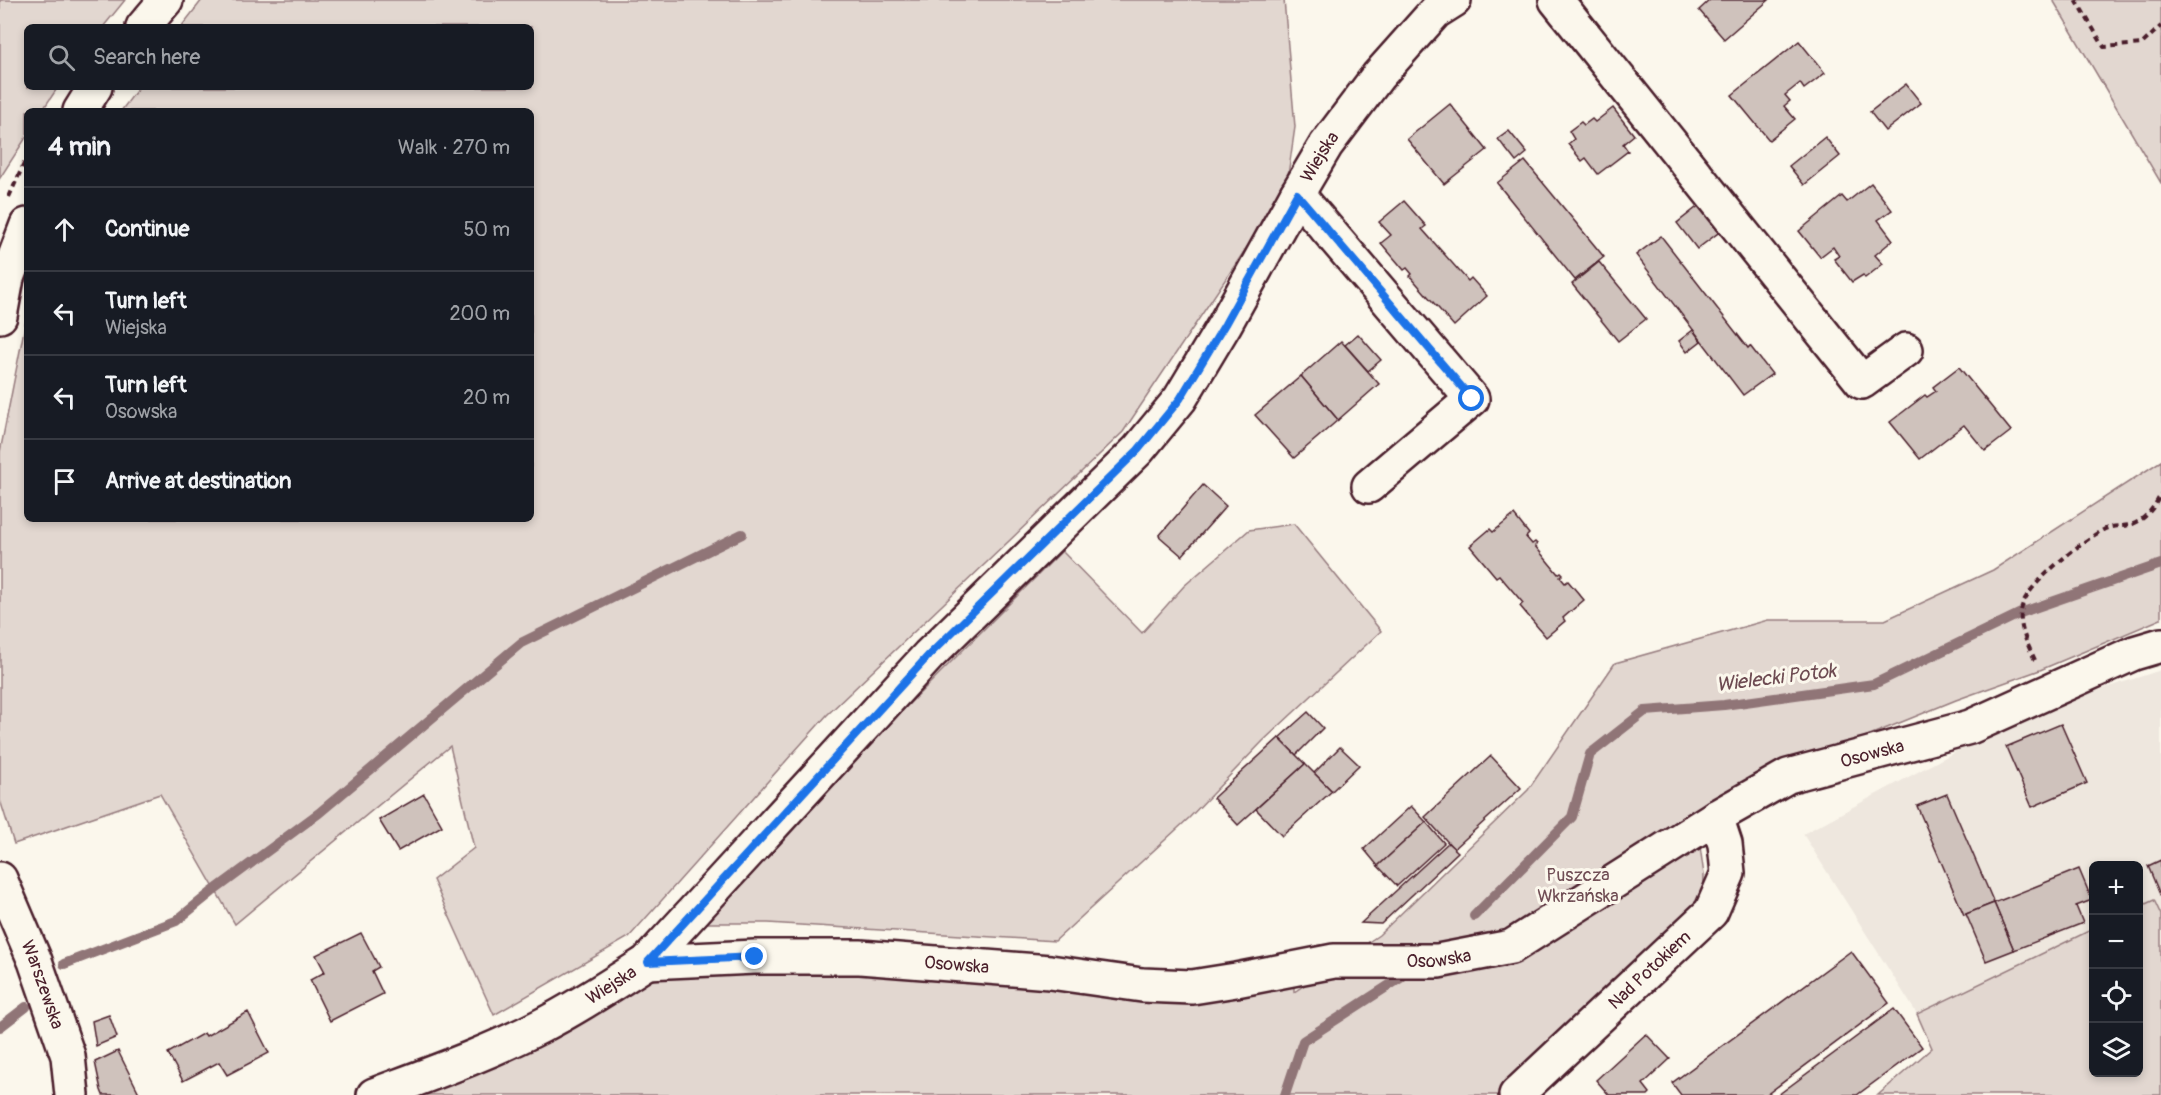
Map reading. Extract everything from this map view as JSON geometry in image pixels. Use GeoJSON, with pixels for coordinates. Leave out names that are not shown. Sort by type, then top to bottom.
{"type":"FeatureCollection","features":[{"type":"Feature","properties":{"kind":"street"},"geometry":{"type":"LineString","coordinates":[[146,24],[166,0]]}},
{"type":"Feature","properties":{"kind":"street","name":"Wiejska"},"geometry":{"type":"LineString","coordinates":[[374,1095],[453,1066],[540,1027],[592,998],[648,962],[929,655],[1138,450],[1180,399],[1326,145],[1377,76],[1435,12],[1454,0]]}},
{"type":"Feature","properties":{"kind":"street"},"geometry":{"type":"LineString","coordinates":[[1556,0],[1862,382],[1906,350]]}},
{"type":"Feature","properties":{"kind":"street"},"geometry":{"type":"LineString","coordinates":[[83,108],[93,90]]}},
{"type":"Feature","properties":{"kind":"street"},"geometry":{"type":"LineString","coordinates":[[1297,194],[1472,399],[1369,486]]}},
{"type":"Feature","properties":{"kind":"street"},"geometry":{"type":"LineString","coordinates":[[0,316],[17,213]]}},
{"type":"Feature","properties":{"kind":"street","name":"Osowska"},"geometry":{"type":"LineString","coordinates":[[648,962],[755,957],[860,957],[1050,972],[1142,985],[1192,987],[1334,961],[1438,961],[1511,947],[1716,817],[1788,776],[1970,727],[2134,653],[2161,645]]}},
{"type":"Feature","properties":{"kind":"street","name":"Nad Potokiem"},"geometry":{"type":"LineString","coordinates":[[1516,1095],[1711,912],[1728,873],[1725,844],[1716,817]]}},
{"type":"Feature","properties":{"kind":"street","name":"Warszewska"},"geometry":{"type":"LineString","coordinates":[[0,879],[35,961],[68,1056],[72,1095]]}},
{"type":"Feature","properties":{"kind":"path"},"geometry":{"type":"LineString","coordinates":[[2076,0],[2104,47],[2142,44],[2161,26]]}},
{"type":"Feature","properties":{"kind":"path"},"geometry":{"type":"LineString","coordinates":[[17,213],[24,174]]}},
{"type":"Feature","properties":{"kind":"path"},"geometry":{"type":"LineString","coordinates":[[2022,634],[2022,604],[2031,590],[2064,558],[2107,528],[2133,524],[2155,508],[2161,494]]}},
{"type":"Feature","properties":{"kind":"shaded area"},"geometry":{"type":"Polygon","coordinates":[[[2161,670],[2161,915],[2154,900],[2143,905],[2143,861],[2089,861],[2089,931],[1917,1014],[1803,834],[2025,714],[2161,670]]]}},
{"type":"Feature","properties":{"kind":"green space"},"geometry":{"type":"Polygon","coordinates":[[[0,0],[125,0],[105,24],[24,24],[24,90],[56,90],[44,108],[24,108],[24,141],[0,178],[0,0]]]}},
{"type":"Feature","properties":{"kind":"green space"},"geometry":{"type":"Polygon","coordinates":[[[202,0],[1284,0],[1295,127],[1286,189],[1123,432],[827,715],[629,937],[494,1015],[433,880],[474,848],[450,746],[235,924],[160,794],[14,844],[0,800],[0,452],[24,330],[24,522],[534,522],[534,108],[123,108],[137,90],[534,90],[534,24],[183,24],[202,0]]]}},
{"type":"Feature","properties":{"kind":"green space"},"geometry":{"type":"Polygon","coordinates":[[[2053,0],[2161,0],[2161,183],[2056,5],[2053,0]]]}},
{"type":"Feature","properties":{"kind":"green space","name":"Puszcza Wkrzańska"},"geometry":{"type":"Polygon","coordinates":[[[2161,461],[2161,619],[2040,670],[1956,700],[1781,771],[1696,818],[1704,875],[1703,908],[1506,1095],[374,1095],[647,962],[1050,972],[1294,970],[1294,992],[1379,935],[1528,790],[1615,663],[1768,620],[1885,620],[1993,570],[2161,461]]]}},
{"type":"Feature","properties":{"kind":"green space"},"geometry":{"type":"Polygon","coordinates":[[[1294,524],[1381,631],[1263,741],[1189,818],[1055,941],[768,923],[699,923],[789,824],[1062,551],[1142,633],[1184,586],[1249,530],[1294,524]]]}},
{"type":"Feature","properties":{"kind":"green space"},"geometry":{"type":"Polygon","coordinates":[[[2154,900],[2161,915],[2161,1095],[1878,1095],[1932,1048],[1917,1014],[2089,931],[2089,1077],[2143,1077],[2143,905],[2154,900]]]}},
{"type":"Feature","properties":{"kind":"building"},"geometry":{"type":"Polygon","coordinates":[[[1710,0],[1769,0],[1724,39],[1699,10],[1710,0]]]}},
{"type":"Feature","properties":{"kind":"building"},"geometry":{"type":"Polygon","coordinates":[[[1799,41],[1825,73],[1804,89],[1800,83],[1785,95],[1790,101],[1784,106],[1795,119],[1769,140],[1732,95],[1799,41]]]}},
{"type":"Feature","properties":{"kind":"building"},"geometry":{"type":"Polygon","coordinates":[[[1906,84],[1921,103],[1885,131],[1870,112],[1906,84]]]}},
{"type":"Feature","properties":{"kind":"building"},"geometry":{"type":"Polygon","coordinates":[[[1450,104],[1487,150],[1444,184],[1407,139],[1450,104]]]}},
{"type":"Feature","properties":{"kind":"building"},"geometry":{"type":"Polygon","coordinates":[[[1613,108],[1634,135],[1623,144],[1628,151],[1598,174],[1586,158],[1582,161],[1568,144],[1574,139],[1569,131],[1581,122],[1584,125],[1592,119],[1595,122],[1613,108]]]}},
{"type":"Feature","properties":{"kind":"building"},"geometry":{"type":"Polygon","coordinates":[[[1509,131],[1527,153],[1516,162],[1498,139],[1509,131]]]}},
{"type":"Feature","properties":{"kind":"building"},"geometry":{"type":"Polygon","coordinates":[[[1825,137],[1840,156],[1804,185],[1789,166],[1825,137]]]}},
{"type":"Feature","properties":{"kind":"building"},"geometry":{"type":"Polygon","coordinates":[[[1525,161],[1604,257],[1575,280],[1497,183],[1525,161]]]}},
{"type":"Feature","properties":{"kind":"building"},"geometry":{"type":"Polygon","coordinates":[[[1871,183],[1892,210],[1878,220],[1893,240],[1875,255],[1883,264],[1865,278],[1863,275],[1852,282],[1834,259],[1839,256],[1833,247],[1820,257],[1799,231],[1842,196],[1847,202],[1871,183]]]}},
{"type":"Feature","properties":{"kind":"building"},"geometry":{"type":"Polygon","coordinates":[[[1404,201],[1426,226],[1422,229],[1468,281],[1471,278],[1487,296],[1454,326],[1410,276],[1412,274],[1407,268],[1404,270],[1381,243],[1391,235],[1379,222],[1404,201]]]}},
{"type":"Feature","properties":{"kind":"building"},"geometry":{"type":"Polygon","coordinates":[[[1701,204],[1722,230],[1697,249],[1677,223],[1701,204]]]}},
{"type":"Feature","properties":{"kind":"building"},"geometry":{"type":"Polygon","coordinates":[[[1661,236],[1748,348],[1750,346],[1772,374],[1743,395],[1636,255],[1661,236]]]}},
{"type":"Feature","properties":{"kind":"building"},"geometry":{"type":"Polygon","coordinates":[[[1599,262],[1646,319],[1618,341],[1572,284],[1599,262]]]}},
{"type":"Feature","properties":{"kind":"building"},"geometry":{"type":"Polygon","coordinates":[[[1693,330],[1701,341],[1687,352],[1679,341],[1693,330]]]}},
{"type":"Feature","properties":{"kind":"building"},"geometry":{"type":"Polygon","coordinates":[[[1358,334],[1381,360],[1368,371],[1345,345],[1358,334]]]}},
{"type":"Feature","properties":{"kind":"building"},"geometry":{"type":"Polygon","coordinates":[[[1341,341],[1379,384],[1338,420],[1301,376],[1341,341]]]}},
{"type":"Feature","properties":{"kind":"building"},"geometry":{"type":"Polygon","coordinates":[[[1959,367],[2011,431],[1985,451],[1964,425],[1920,459],[1890,422],[1925,395],[1927,397],[1936,391],[1933,387],[1959,367]]]}},
{"type":"Feature","properties":{"kind":"building"},"geometry":{"type":"Polygon","coordinates":[[[1301,376],[1338,420],[1294,458],[1255,415],[1301,376]]]}},
{"type":"Feature","properties":{"kind":"building"},"geometry":{"type":"Polygon","coordinates":[[[1203,485],[1226,506],[1182,556],[1159,536],[1203,485]]]}},
{"type":"Feature","properties":{"kind":"building"},"geometry":{"type":"Polygon","coordinates":[[[1514,515],[1529,534],[1526,537],[1532,544],[1535,542],[1537,544],[1535,546],[1558,574],[1561,572],[1563,574],[1560,577],[1565,583],[1568,581],[1584,600],[1546,637],[1520,606],[1523,603],[1499,575],[1496,577],[1470,546],[1490,529],[1493,532],[1514,515]]]}},
{"type":"Feature","properties":{"kind":"building"},"geometry":{"type":"Polygon","coordinates":[[[1308,712],[1323,728],[1296,755],[1279,738],[1308,712]]]}},
{"type":"Feature","properties":{"kind":"building"},"geometry":{"type":"Polygon","coordinates":[[[2061,724],[2087,783],[2032,807],[2006,747],[2061,724]]]}},
{"type":"Feature","properties":{"kind":"building"},"geometry":{"type":"Polygon","coordinates":[[[1279,738],[1305,764],[1238,825],[1213,798],[1279,738]]]}},
{"type":"Feature","properties":{"kind":"building"},"geometry":{"type":"Polygon","coordinates":[[[1340,747],[1359,765],[1332,791],[1314,773],[1340,747]]]}},
{"type":"Feature","properties":{"kind":"building"},"geometry":{"type":"Polygon","coordinates":[[[1491,756],[1521,788],[1454,849],[1425,817],[1491,756]]]}},
{"type":"Feature","properties":{"kind":"building"},"geometry":{"type":"Polygon","coordinates":[[[1305,764],[1332,791],[1282,836],[1256,809],[1305,764]]]}},
{"type":"Feature","properties":{"kind":"building"},"geometry":{"type":"Polygon","coordinates":[[[424,794],[442,826],[398,851],[379,820],[424,794]]]}},
{"type":"Feature","properties":{"kind":"building"},"geometry":{"type":"Polygon","coordinates":[[[1947,794],[1994,903],[1964,915],[1917,806],[1947,794]]]}},
{"type":"Feature","properties":{"kind":"building"},"geometry":{"type":"Polygon","coordinates":[[[1411,806],[1426,822],[1378,866],[1364,849],[1411,806]]]}},
{"type":"Feature","properties":{"kind":"building"},"geometry":{"type":"Polygon","coordinates":[[[1426,822],[1444,843],[1397,886],[1378,866],[1426,822]]]}},
{"type":"Feature","properties":{"kind":"building"},"geometry":{"type":"Polygon","coordinates":[[[1448,843],[1458,852],[1381,924],[1361,923],[1448,843]]]}},
{"type":"Feature","properties":{"kind":"building"},"geometry":{"type":"Polygon","coordinates":[[[2161,860],[2161,897],[2148,866],[2161,860]]]}},
{"type":"Feature","properties":{"kind":"building"},"geometry":{"type":"Polygon","coordinates":[[[2079,869],[2089,893],[2089,901],[2076,906],[2083,923],[2014,950],[1994,903],[2079,869]]]}},
{"type":"Feature","properties":{"kind":"building"},"geometry":{"type":"Polygon","coordinates":[[[1994,903],[2014,950],[1986,961],[1966,914],[1994,903]]]}},
{"type":"Feature","properties":{"kind":"building"},"geometry":{"type":"Polygon","coordinates":[[[361,933],[379,967],[372,971],[383,994],[330,1021],[310,980],[325,972],[316,955],[361,933]]]}},
{"type":"Feature","properties":{"kind":"building"},"geometry":{"type":"Polygon","coordinates":[[[1851,951],[1889,1003],[1766,1095],[1681,1095],[1672,1083],[1851,951]]]}},
{"type":"Feature","properties":{"kind":"building"},"geometry":{"type":"Polygon","coordinates":[[[1894,1009],[1922,1047],[1857,1095],[1778,1095],[1894,1009]]]}},
{"type":"Feature","properties":{"kind":"building"},"geometry":{"type":"Polygon","coordinates":[[[248,1012],[269,1053],[227,1075],[219,1062],[183,1081],[168,1053],[204,1033],[206,1036],[248,1012]]]}},
{"type":"Feature","properties":{"kind":"building"},"geometry":{"type":"Polygon","coordinates":[[[109,1015],[117,1037],[96,1046],[92,1021],[109,1015]]]}},
{"type":"Feature","properties":{"kind":"building"},"geometry":{"type":"Polygon","coordinates":[[[1646,1034],[1670,1059],[1643,1084],[1650,1093],[1648,1095],[1609,1095],[1596,1080],[1646,1034]]]}},
{"type":"Feature","properties":{"kind":"building"},"geometry":{"type":"Polygon","coordinates":[[[118,1051],[140,1095],[103,1095],[95,1062],[118,1051]]]}},
{"type":"Feature","properties":{"kind":"waterway"},"geometry":{"type":"LineString","coordinates":[[64,964],[176,921],[319,813],[521,643],[742,534]]}},
{"type":"Feature","properties":{"kind":"waterway","name":"Wielecki Potok"},"geometry":{"type":"LineString","coordinates":[[1474,916],[1572,817],[1590,754],[1645,711],[1724,705],[1874,684],[2023,612],[2161,564]]}},
{"type":"Feature","properties":{"kind":"waterway","name":"Wielecki Potok"},"geometry":{"type":"LineString","coordinates":[[1285,1095],[1303,1041],[1402,977]]}},
{"type":"Feature","properties":{"kind":"waterway"},"geometry":{"type":"LineString","coordinates":[[0,1027],[26,1007]]}},
{"type":"Feature","properties":{"kind":"route"},"geometry":{"type":"LineString","coordinates":[[755,957],[648,962],[929,655],[1138,450],[1180,399],[1225,324],[1297,194],[1472,399]]}}]}
